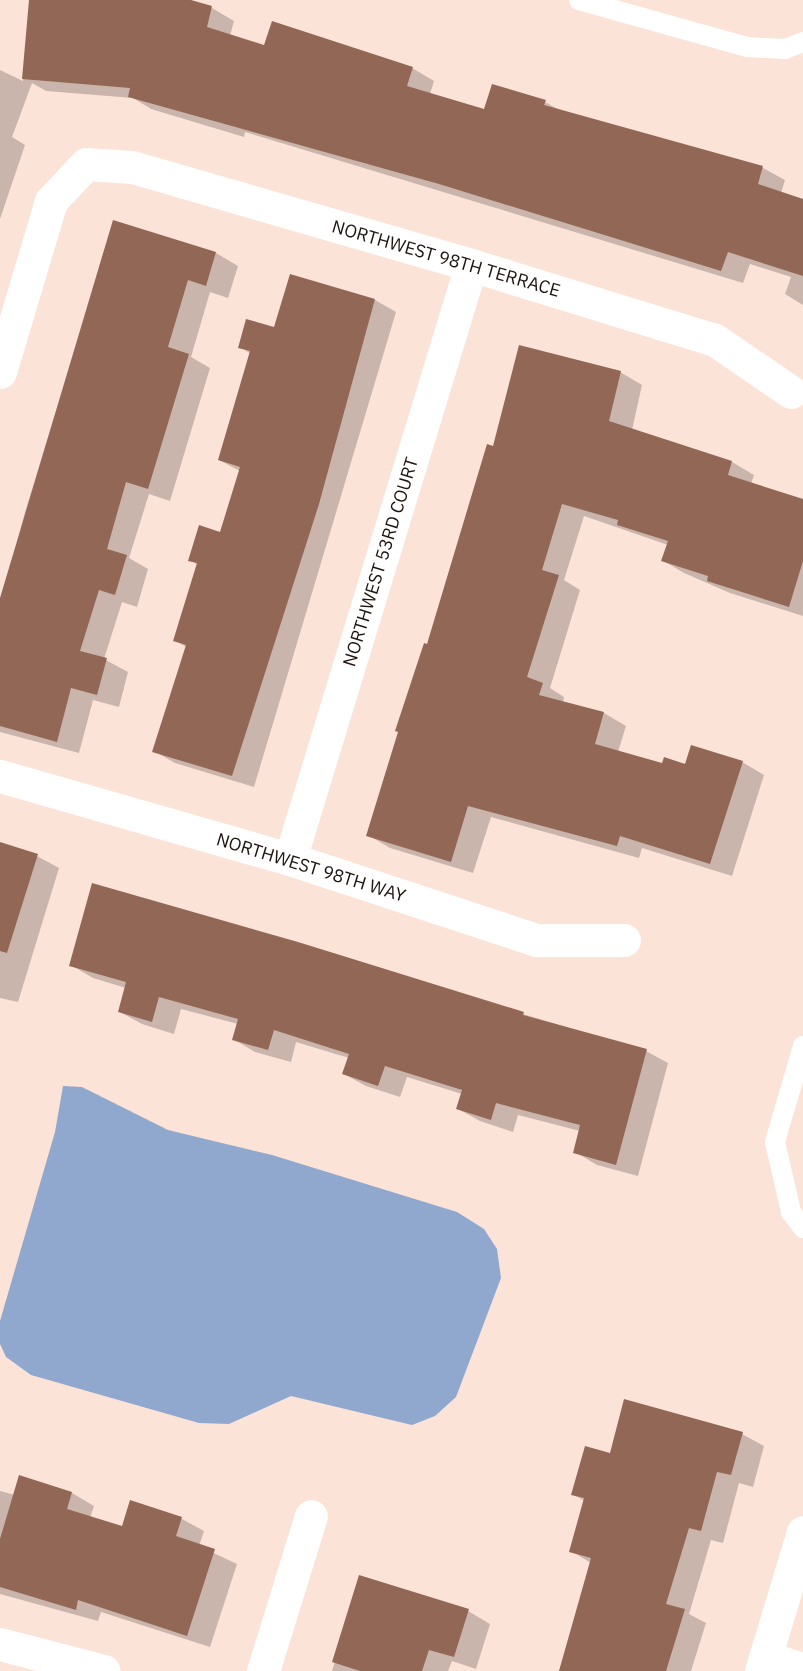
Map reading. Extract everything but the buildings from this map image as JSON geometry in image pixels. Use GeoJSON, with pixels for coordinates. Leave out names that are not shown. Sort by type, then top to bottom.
{"type":"FeatureCollection","features":[{"type":"Feature","properties":{"kind":"street","name":"NORTHWEST 98TH TERRACE"},"geometry":{"type":"LineString","coordinates":[[0,372],[51,201],[86,165],[132,167],[471,265],[715,340],[791,392]]}},
{"type":"Feature","properties":{"kind":"street","name":"NORTHWEST 53RD COURT"},"geometry":{"type":"LineString","coordinates":[[290,859],[471,265]]}},
{"type":"Feature","properties":{"kind":"street","name":"NORTHWEST 98TH WAY"},"geometry":{"type":"LineString","coordinates":[[0,776],[290,859],[537,940],[624,940]]}},
{"type":"Feature","properties":{"kind":"street"},"geometry":{"type":"LineString","coordinates":[[262,1671],[311,1516]]}},
{"type":"Feature","properties":{"kind":"street"},"geometry":{"type":"LineString","coordinates":[[803,1532],[763,1664],[803,1669]]}},
{"type":"Feature","properties":{"kind":"street"},"geometry":{"type":"LineString","coordinates":[[0,1644],[104,1671]]}},
{"type":"Feature","properties":{"kind":"lane"},"geometry":{"type":"LineString","coordinates":[[579,0],[747,47],[785,49],[803,42]]}},
{"type":"Feature","properties":{"kind":"lane"},"geometry":{"type":"LineString","coordinates":[[803,1046],[775,1142],[791,1212],[803,1228]]}},
{"type":"Feature","properties":{"kind":"water"},"geometry":{"type":"Polygon","coordinates":[[[63,1086],[82,1087],[168,1130],[272,1155],[457,1212],[484,1229],[497,1249],[501,1278],[456,1397],[435,1416],[412,1425],[291,1396],[229,1424],[199,1423],[31,1375],[6,1357],[0,1344],[0,1321],[55,1132],[63,1086]]]}}]}
